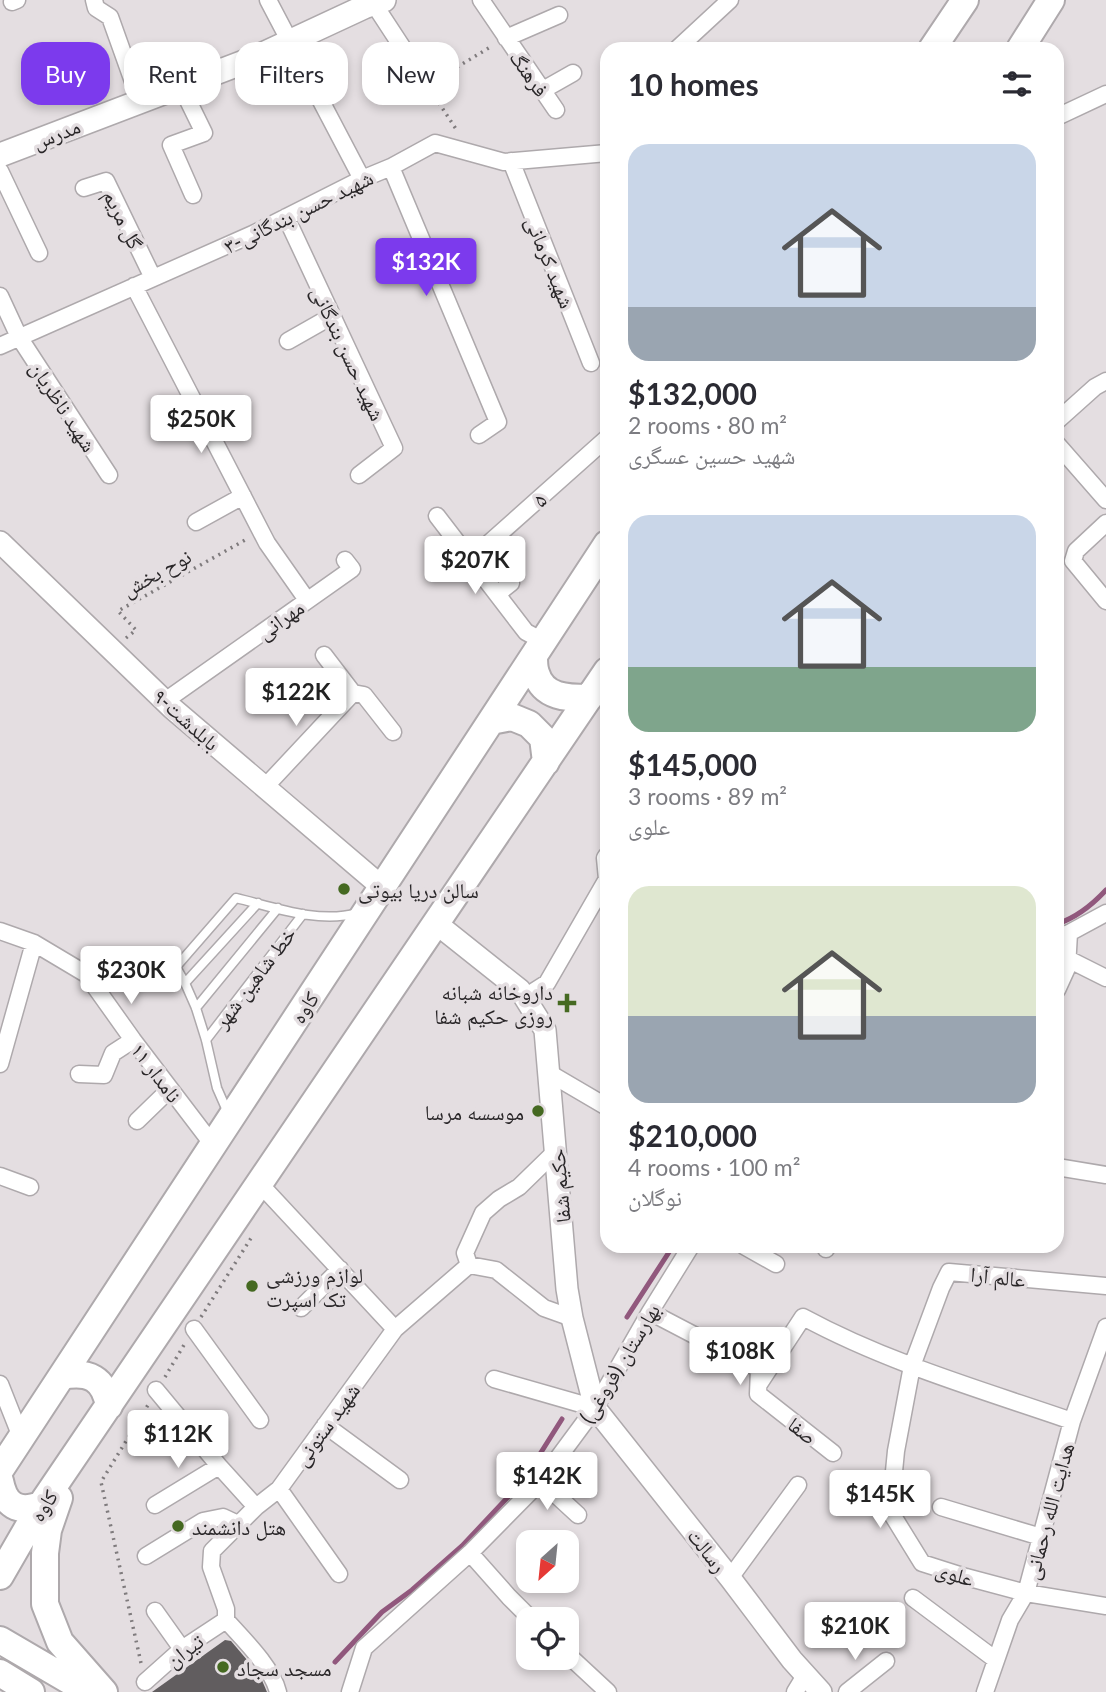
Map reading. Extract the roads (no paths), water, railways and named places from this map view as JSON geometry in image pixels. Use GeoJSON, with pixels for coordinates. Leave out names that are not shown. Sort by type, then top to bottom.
{"type":"FeatureCollection","features":[{"type":"Feature","properties":{"kind":"main road"},"geometry":{"type":"LineString","coordinates":[[937,42],[965,0]]}},
{"type":"Feature","properties":{"kind":"main road"},"geometry":{"type":"LineString","coordinates":[[1024,42],[1051,0]]}},
{"type":"Feature","properties":{"kind":"main road","name":"مدرس"},"geometry":{"type":"LineString","coordinates":[[221,71],[379,2]]}},
{"type":"Feature","properties":{"kind":"main road","name":"مدرس"},"geometry":{"type":"LineString","coordinates":[[0,155],[130,105]]}},
{"type":"Feature","properties":{"kind":"main road","name":"کاوه"},"geometry":{"type":"LineString","coordinates":[[0,1470],[600,555]]}},
{"type":"Feature","properties":{"kind":"main road"},"geometry":{"type":"LineString","coordinates":[[539,648],[536,674],[542,684],[555,695],[589,698]]}},
{"type":"Feature","properties":{"kind":"main road","name":"کاوه"},"geometry":{"type":"LineString","coordinates":[[0,1576],[41,1505],[600,682]]}},
{"type":"Feature","properties":{"kind":"main road"},"geometry":{"type":"LineString","coordinates":[[491,721],[512,717],[529,724],[542,738],[546,762]]}},
{"type":"Feature","properties":{"kind":"main road"},"geometry":{"type":"LineString","coordinates":[[62,1376],[83,1374],[94,1379],[103,1386],[109,1406]]}},
{"type":"Feature","properties":{"kind":"main road"},"geometry":{"type":"LineString","coordinates":[[72,1460],[48,1530],[45,1553],[46,1604],[60,1642],[104,1692]]}},
{"type":"Feature","properties":{"kind":"main road"},"geometry":{"type":"LineString","coordinates":[[0,1482],[3,1495],[16,1508],[29,1509],[41,1505]]}},
{"type":"Feature","properties":{"kind":"main road"},"geometry":{"type":"LineString","coordinates":[[0,1640],[89,1692]]}},
{"type":"Feature","properties":{"kind":"main road"},"geometry":{"type":"LineString","coordinates":[[0,1673],[31,1692]]}},
{"type":"Feature","properties":{"kind":"street"},"geometry":{"type":"LineString","coordinates":[[94,0],[96,8],[110,18],[124,57]]}},
{"type":"Feature","properties":{"kind":"street"},"geometry":{"type":"LineString","coordinates":[[268,0],[362,179]]}},
{"type":"Feature","properties":{"kind":"street","name":"فرهنگ"},"geometry":{"type":"LineString","coordinates":[[481,0],[556,110]]}},
{"type":"Feature","properties":{"kind":"street"},"geometry":{"type":"LineString","coordinates":[[685,42],[730,0]]}},
{"type":"Feature","properties":{"kind":"street"},"geometry":{"type":"LineString","coordinates":[[379,2],[402,42]]}},
{"type":"Feature","properties":{"kind":"street"},"geometry":{"type":"LineString","coordinates":[[506,38],[558,14]]}},
{"type":"Feature","properties":{"kind":"street"},"geometry":{"type":"LineString","coordinates":[[543,90],[573,72]]}},
{"type":"Feature","properties":{"kind":"street"},"geometry":{"type":"LineString","coordinates":[[1064,114],[1106,94]]}},
{"type":"Feature","properties":{"kind":"street"},"geometry":{"type":"LineString","coordinates":[[190,105],[204,133],[171,145],[193,195]]}},
{"type":"Feature","properties":{"kind":"street","name":"۳-شهید حسن بندگانی"},"geometry":{"type":"LineString","coordinates":[[0,346],[286,218],[435,143],[504,162],[600,154]]}},
{"type":"Feature","properties":{"kind":"street","name":"شهید کرمانی"},"geometry":{"type":"LineString","coordinates":[[511,161],[591,363]]}},
{"type":"Feature","properties":{"kind":"street"},"geometry":{"type":"LineString","coordinates":[[391,167],[498,422],[479,435]]}},
{"type":"Feature","properties":{"kind":"street"},"geometry":{"type":"LineString","coordinates":[[0,171],[39,253]]}},
{"type":"Feature","properties":{"kind":"street","name":"گل مریم"},"geometry":{"type":"LineString","coordinates":[[84,188],[106,181],[153,278]]}},
{"type":"Feature","properties":{"kind":"street","name":"شهید حسن بندگانی"},"geometry":{"type":"LineString","coordinates":[[286,218],[394,448],[359,475]]}},
{"type":"Feature","properties":{"kind":"street"},"geometry":{"type":"LineString","coordinates":[[134,286],[267,543],[307,600]]}},
{"type":"Feature","properties":{"kind":"street","name":"شهید ناظریان"},"geometry":{"type":"LineString","coordinates":[[0,296],[19,337],[109,475]]}},
{"type":"Feature","properties":{"kind":"street"},"geometry":{"type":"LineString","coordinates":[[288,341],[332,316]]}},
{"type":"Feature","properties":{"kind":"street"},"geometry":{"type":"LineString","coordinates":[[1064,415],[1095,387],[1106,381]]}},
{"type":"Feature","properties":{"kind":"street","name":"۵"},"geometry":{"type":"LineString","coordinates":[[470,560],[600,444]]}},
{"type":"Feature","properties":{"kind":"street"},"geometry":{"type":"LineString","coordinates":[[1064,452],[1106,500]]}},
{"type":"Feature","properties":{"kind":"street"},"geometry":{"type":"LineString","coordinates":[[196,522],[243,496]]}},
{"type":"Feature","properties":{"kind":"street"},"geometry":{"type":"LineString","coordinates":[[437,516],[539,648]]}},
{"type":"Feature","properties":{"kind":"street"},"geometry":{"type":"LineString","coordinates":[[1106,523],[1076,551],[1073,561],[1106,601]]}},
{"type":"Feature","properties":{"kind":"street","name":"۹-بابلدشت"},"geometry":{"type":"LineString","coordinates":[[1,545],[165,701],[382,887]]}},
{"type":"Feature","properties":{"kind":"street","name":"مهرانی"},"geometry":{"type":"LineString","coordinates":[[165,701],[352,569],[345,560]]}},
{"type":"Feature","properties":{"kind":"street"},"geometry":{"type":"LineString","coordinates":[[497,594],[511,583]]}},
{"type":"Feature","properties":{"kind":"street"},"geometry":{"type":"LineString","coordinates":[[324,655],[353,693],[363,695],[393,732]]}},
{"type":"Feature","properties":{"kind":"street"},"geometry":{"type":"LineString","coordinates":[[265,787],[353,693]]}},
{"type":"Feature","properties":{"kind":"street"},"geometry":{"type":"LineString","coordinates":[[525,997],[547,983],[600,891]]}},
{"type":"Feature","properties":{"kind":"street"},"geometry":{"type":"LineString","coordinates":[[1064,934],[1106,913]]}},
{"type":"Feature","properties":{"kind":"street","name":"حکیم شفا"},"geometry":{"type":"LineString","coordinates":[[437,923],[520,990],[545,1030],[567,1289],[595,1408]]}},
{"type":"Feature","properties":{"kind":"street","name":"۱۱ نامدار"},"geometry":{"type":"LineString","coordinates":[[0,931],[34,943],[86,974],[133,1040],[214,1144]]}},
{"type":"Feature","properties":{"kind":"street"},"geometry":{"type":"LineString","coordinates":[[1064,940],[1068,959],[1064,975]]}},
{"type":"Feature","properties":{"kind":"street"},"geometry":{"type":"LineString","coordinates":[[0,1064],[34,943]]}},
{"type":"Feature","properties":{"kind":"street"},"geometry":{"type":"LineString","coordinates":[[1068,959],[1106,978]]}},
{"type":"Feature","properties":{"kind":"street"},"geometry":{"type":"LineString","coordinates":[[79,1074],[104,1075],[113,1053],[133,1040]]}},
{"type":"Feature","properties":{"kind":"street"},"geometry":{"type":"LineString","coordinates":[[549,1073],[600,1103]]}},
{"type":"Feature","properties":{"kind":"street"},"geometry":{"type":"LineString","coordinates":[[137,1121],[170,1089]]}},
{"type":"Feature","properties":{"kind":"street"},"geometry":{"type":"LineString","coordinates":[[556,1152],[519,1188],[499,1199],[483,1213],[464,1253],[469,1265],[496,1270],[544,1308],[572,1318]]}},
{"type":"Feature","properties":{"kind":"street"},"geometry":{"type":"LineString","coordinates":[[1064,1168],[1106,1175]]}},
{"type":"Feature","properties":{"kind":"street"},"geometry":{"type":"LineString","coordinates":[[0,1176],[30,1187]]}},
{"type":"Feature","properties":{"kind":"street"},"geometry":{"type":"LineString","coordinates":[[260,1184],[395,1329]]}},
{"type":"Feature","properties":{"kind":"street","name":"بهارستان (فروغی)"},"geometry":{"type":"LineString","coordinates":[[349,1692],[364,1648],[470,1553],[541,1481],[595,1408],[687,1253]]}},
{"type":"Feature","properties":{"kind":"street"},"geometry":{"type":"LineString","coordinates":[[756,1253],[776,1264]]}},
{"type":"Feature","properties":{"kind":"street","name":"شهید ستونی"},"geometry":{"type":"LineString","coordinates":[[278,1692],[276,1682],[226,1620],[226,1609],[211,1567],[212,1551],[256,1507],[279,1489],[395,1329],[469,1265]]}},
{"type":"Feature","properties":{"kind":"street"},"geometry":{"type":"LineString","coordinates":[[301,1308],[340,1269]]}},
{"type":"Feature","properties":{"kind":"street","name":"عالم آرا"},"geometry":{"type":"LineString","coordinates":[[912,1366],[949,1272],[1106,1286]]}},
{"type":"Feature","properties":{"kind":"street","name":"صفا"},"geometry":{"type":"LineString","coordinates":[[650,1312],[759,1369],[758,1394],[833,1453]]}},
{"type":"Feature","properties":{"kind":"street"},"geometry":{"type":"LineString","coordinates":[[759,1384],[803,1317],[912,1366],[1072,1421]]}},
{"type":"Feature","properties":{"kind":"street","name":"هدایت الله رحمانی"},"geometry":{"type":"LineString","coordinates":[[986,1692],[1010,1620],[1026,1593],[1072,1421],[1106,1327]]}},
{"type":"Feature","properties":{"kind":"street"},"geometry":{"type":"LineString","coordinates":[[194,1329],[260,1420]]}},
{"type":"Feature","properties":{"kind":"street","name":"علوی"},"geometry":{"type":"LineString","coordinates":[[912,1366],[896,1451],[891,1502],[893,1516],[922,1563],[1026,1593],[1106,1606]]}},
{"type":"Feature","properties":{"kind":"street"},"geometry":{"type":"LineString","coordinates":[[494,1380],[595,1408]]}},
{"type":"Feature","properties":{"kind":"street"},"geometry":{"type":"LineString","coordinates":[[0,1384],[21,1437]]}},
{"type":"Feature","properties":{"kind":"street"},"geometry":{"type":"LineString","coordinates":[[156,1390],[256,1507]]}},
{"type":"Feature","properties":{"kind":"street","name":"رسالت"},"geometry":{"type":"LineString","coordinates":[[595,1408],[792,1660],[800,1683],[821,1692]]}},
{"type":"Feature","properties":{"kind":"street"},"geometry":{"type":"LineString","coordinates":[[325,1425],[400,1480]]}},
{"type":"Feature","properties":{"kind":"street"},"geometry":{"type":"LineString","coordinates":[[155,1505],[219,1466]]}},
{"type":"Feature","properties":{"kind":"street"},"geometry":{"type":"LineString","coordinates":[[541,1481],[578,1515]]}},
{"type":"Feature","properties":{"kind":"street"},"geometry":{"type":"LineString","coordinates":[[730,1578],[798,1485]]}},
{"type":"Feature","properties":{"kind":"street"},"geometry":{"type":"LineString","coordinates":[[279,1489],[339,1574]]}},
{"type":"Feature","properties":{"kind":"street"},"geometry":{"type":"LineString","coordinates":[[942,1507],[1041,1538]]}},
{"type":"Feature","properties":{"kind":"street"},"geometry":{"type":"LineString","coordinates":[[146,1556],[203,1521],[223,1517],[238,1524]]}},
{"type":"Feature","properties":{"kind":"street"},"geometry":{"type":"LineString","coordinates":[[470,1553],[520,1607]]}},
{"type":"Feature","properties":{"kind":"street"},"geometry":{"type":"LineString","coordinates":[[913,1598],[996,1660]]}},
{"type":"Feature","properties":{"kind":"street"},"geometry":{"type":"LineString","coordinates":[[155,1611],[182,1649]]}},
{"type":"Feature","properties":{"kind":"street","name":"تیران"},"geometry":{"type":"LineString","coordinates":[[145,1682],[182,1649],[226,1620]]}},
{"type":"Feature","properties":{"kind":"street"},"geometry":{"type":"LineString","coordinates":[[847,1692],[886,1661]]}},
{"type":"Feature","properties":{"kind":"street"},"geometry":{"type":"LineString","coordinates":[[579,1665],[608,1692]]}},
{"type":"Feature","properties":{"kind":"lane"},"geometry":{"type":"LineString","coordinates":[[230,1119],[217,1088],[196,1008],[176,967],[236,898],[303,914],[346,916],[367,911]]}},
{"type":"Feature","properties":{"kind":"lane"},"geometry":{"type":"LineString","coordinates":[[186,983],[258,903]]}},
{"type":"Feature","properties":{"kind":"lane"},"geometry":{"type":"LineString","coordinates":[[196,1008],[278,908]]}},
{"type":"Feature","properties":{"kind":"lane","name":"خط شاهین شهر"},"geometry":{"type":"LineString","coordinates":[[206,1040],[303,914]]}},
{"type":"Feature","properties":{"kind":"waterway"},"geometry":{"type":"LineString","coordinates":[[1064,921],[1083,910],[1106,890]]}},
{"type":"Feature","properties":{"kind":"waterway"},"geometry":{"type":"LineString","coordinates":[[627,1317],[668,1253]]}},
{"type":"Feature","properties":{"kind":"waterway"},"geometry":{"type":"LineString","coordinates":[[335,1662],[382,1612],[412,1590],[462,1546],[523,1481],[562,1419]]}},
{"type":"Feature","properties":{"kind":"place","name":"سالن دریا بیوتی"},"geometry":{"type":"Point","coordinates":[344,889]}},
{"type":"Feature","properties":{"kind":"place","name":"داروخانه شبانه‌ روزی حکیم شفا"},"geometry":{"type":"Point","coordinates":[567,1003]}},
{"type":"Feature","properties":{"kind":"place","name":"موسسه مرسا"},"geometry":{"type":"Point","coordinates":[538,1111]}},
{"type":"Feature","properties":{"kind":"place","name":"لوازم ورزشی تک اسپرت"},"geometry":{"type":"Point","coordinates":[252,1286]}},
{"type":"Feature","properties":{"kind":"place","name":"هتل دانشمند"},"geometry":{"type":"Point","coordinates":[178,1526]}},
{"type":"Feature","properties":{"kind":"place","name":"مسجد سجاد"},"geometry":{"type":"Point","coordinates":[223,1667]}}]}
